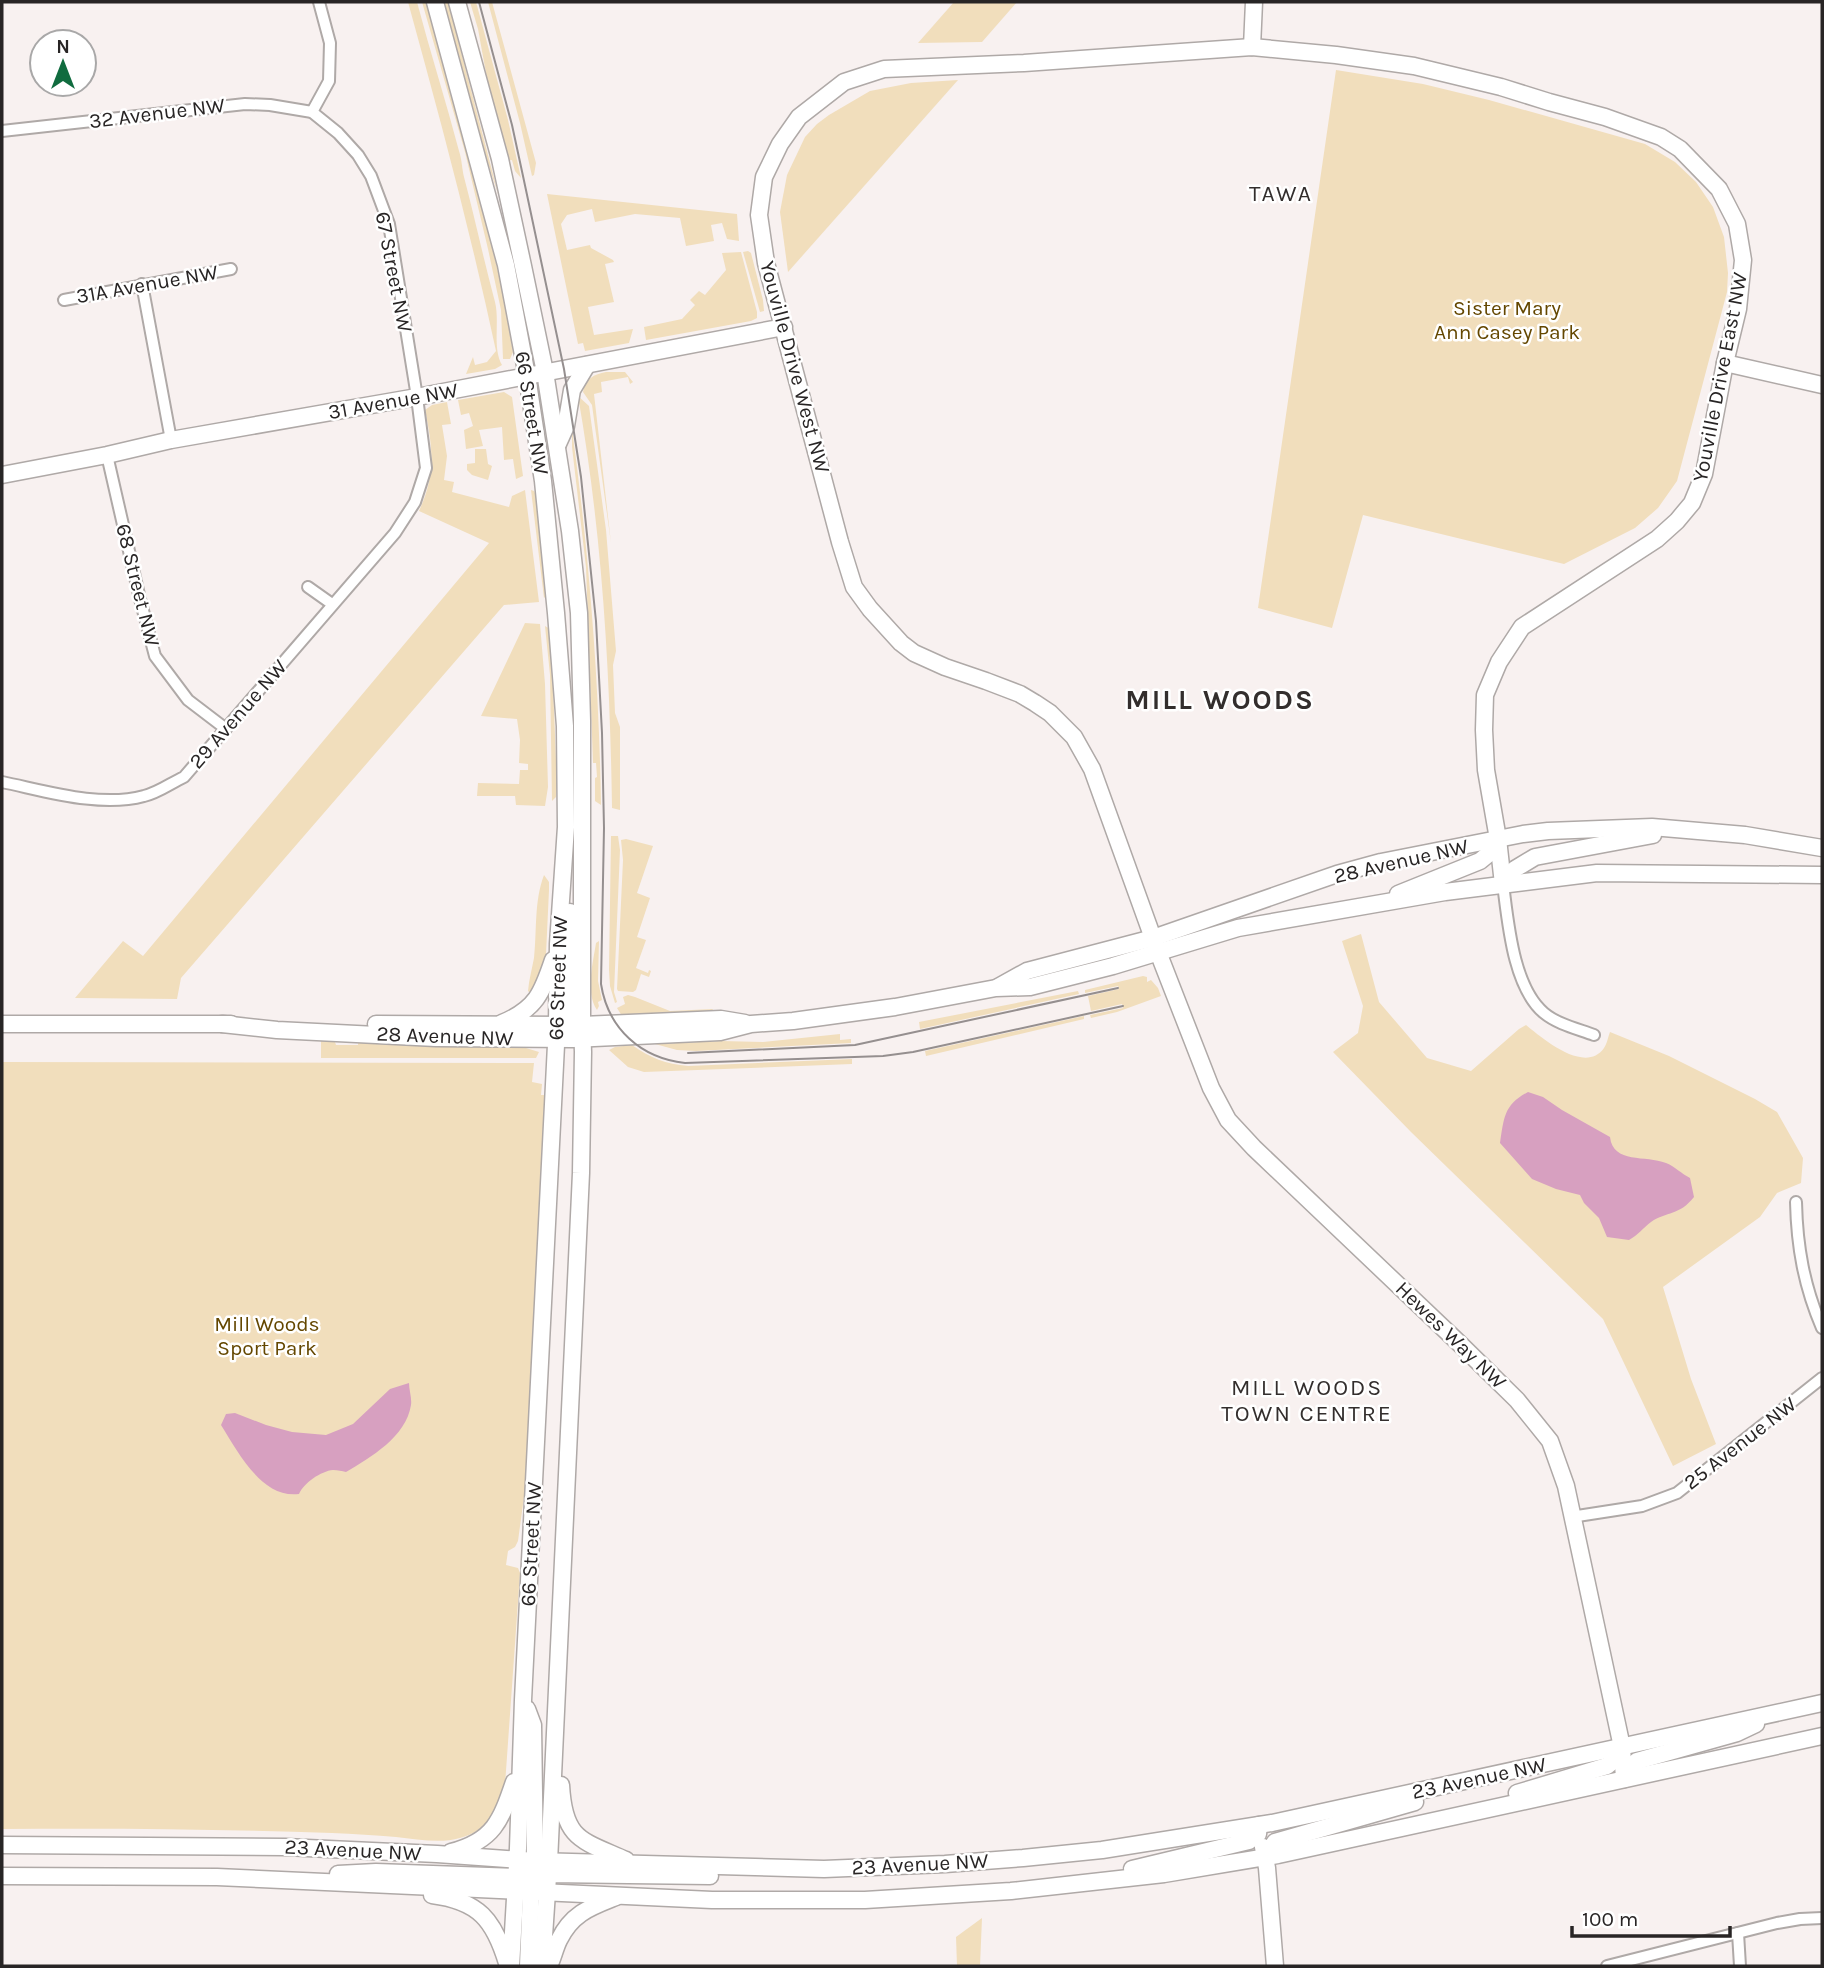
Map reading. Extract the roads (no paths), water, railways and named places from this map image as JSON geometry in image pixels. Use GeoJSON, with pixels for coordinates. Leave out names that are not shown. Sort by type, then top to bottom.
{"type":"FeatureCollection","features":[{"type":"Feature","properties":{"kind":"main road","name":"66 Street NW"},"geometry":{"type":"LineString","coordinates":[[435,2],[506,265],[527,376],[544,481],[563,686],[566,790],[558,944],[570,1032],[581,1172],[577,1267],[554,1741],[534,1878],[509,1966]]}},
{"type":"Feature","properties":{"kind":"main road","name":"66 Street NW"},"geometry":{"type":"LineString","coordinates":[[457,2],[500,159],[545,372],[570,531],[579,613],[583,782],[570,1032],[523,1700],[517,1860],[534,1878],[542,1966]]}},
{"type":"Feature","properties":{"kind":"main road"},"geometry":{"type":"LineString","coordinates":[[1252,47],[1254,2]]}},
{"type":"Feature","properties":{"kind":"main road","name":"Youville Drive West NW"},"geometry":{"type":"LineString","coordinates":[[1155,945],[1092,769],[1073,737],[1051,713],[1020,694],[914,653],[884,627],[854,587],[766,263],[759,215],[764,177],[780,144],[799,117],[844,82],[884,69],[1252,47]]}},
{"type":"Feature","properties":{"kind":"main road","name":"Youville Drive East NW"},"geometry":{"type":"LineString","coordinates":[[1252,47],[1414,66],[1605,117],[1661,137],[1680,149],[1718,189],[1737,224],[1743,260],[1738,309],[1704,474],[1692,503],[1657,539],[1522,627],[1499,663],[1485,695],[1486,770],[1503,884]]}},
{"type":"Feature","properties":{"kind":"main road","name":"31 Avenue NW"},"geometry":{"type":"LineString","coordinates":[[2,475],[171,440],[417,397],[784,327]]}},
{"type":"Feature","properties":{"kind":"main road"},"geometry":{"type":"LineString","coordinates":[[1725,363],[1822,385]]}},
{"type":"Feature","properties":{"kind":"main road"},"geometry":{"type":"LineString","coordinates":[[557,446],[566,426],[571,393],[587,365]]}},
{"type":"Feature","properties":{"kind":"main road","name":"28 Avenue NW"},"geometry":{"type":"LineString","coordinates":[[1155,945],[1337,874],[1381,862],[1548,831],[1652,827],[1687,829],[1745,835],[1822,848]]}},
{"type":"Feature","properties":{"kind":"main road"},"geometry":{"type":"LineString","coordinates":[[1503,884],[1515,869],[1535,857],[1687,829]]}},
{"type":"Feature","properties":{"kind":"main road"},"geometry":{"type":"LineString","coordinates":[[1366,906],[1480,860],[1491,852],[1498,839]]}},
{"type":"Feature","properties":{"kind":"main road","name":"28 Avenue NW"},"geometry":{"type":"LineString","coordinates":[[222,1024],[277,1030],[436,1038],[570,1032],[720,1032],[751,1024],[895,1007],[996,988],[1027,971],[1280,919],[1503,884],[1597,873],[1822,875]]}},
{"type":"Feature","properties":{"kind":"main road"},"geometry":{"type":"LineString","coordinates":[[563,883],[570,901],[570,1032]]}},
{"type":"Feature","properties":{"kind":"main road"},"geometry":{"type":"LineString","coordinates":[[495,1025],[529,1009],[535,1002],[558,944]]}},
{"type":"Feature","properties":{"kind":"main road","name":"Hewes Way NW"},"geometry":{"type":"LineString","coordinates":[[1155,945],[1211,1088],[1228,1120],[1254,1149],[1450,1334],[1524,1408],[1550,1441],[1564,1479],[1622,1747],[1624,1779]]}},
{"type":"Feature","properties":{"kind":"main road","name":"28 Avenue NW"},"geometry":{"type":"LineString","coordinates":[[2,1024],[271,1022],[495,1025],[570,1032]]}},
{"type":"Feature","properties":{"kind":"main road"},"geometry":{"type":"LineString","coordinates":[[523,1700],[533,1725],[534,1878],[528,1966]]}},
{"type":"Feature","properties":{"kind":"main road","name":"23 Avenue NW"},"geometry":{"type":"LineString","coordinates":[[2,1876],[217,1877],[389,1885],[534,1878],[635,1864],[824,1869],[1023,1858],[1102,1850],[1259,1825],[1822,1703]]}},
{"type":"Feature","properties":{"kind":"main road"},"geometry":{"type":"LineString","coordinates":[[1624,1779],[1637,1761],[1737,1734],[1783,1712]]}},
{"type":"Feature","properties":{"kind":"main road","name":"23 Avenue NW"},"geometry":{"type":"LineString","coordinates":[[534,1878],[622,1895],[712,1900],[865,1900],[1012,1891],[1086,1883],[1164,1874],[1265,1857],[1822,1736]]}},
{"type":"Feature","properties":{"kind":"main road"},"geometry":{"type":"LineString","coordinates":[[554,1741],[562,1801],[566,1819],[574,1834],[589,1844],[635,1864]]}},
{"type":"Feature","properties":{"kind":"main road"},"geometry":{"type":"LineString","coordinates":[[1466,1813],[1523,1791],[1607,1766],[1618,1757],[1622,1747]]}},
{"type":"Feature","properties":{"kind":"main road"},"geometry":{"type":"LineString","coordinates":[[438,1854],[462,1849],[478,1841],[498,1823],[520,1763]]}},
{"type":"Feature","properties":{"kind":"main road"},"geometry":{"type":"LineString","coordinates":[[1265,1857],[1275,1842],[1415,1802],[1466,1781]]}},
{"type":"Feature","properties":{"kind":"main road"},"geometry":{"type":"LineString","coordinates":[[1259,1825],[1265,1857],[1275,1966]]}},
{"type":"Feature","properties":{"kind":"main road"},"geometry":{"type":"LineString","coordinates":[[1086,1883],[1249,1842],[1258,1834],[1259,1825]]}},
{"type":"Feature","properties":{"kind":"main road","name":"23 Avenue NW"},"geometry":{"type":"LineString","coordinates":[[2,1844],[272,1847],[517,1860]]}},
{"type":"Feature","properties":{"kind":"main road"},"geometry":{"type":"LineString","coordinates":[[308,1881],[342,1873],[376,1872],[534,1878],[702,1876],[824,1869]]}},
{"type":"Feature","properties":{"kind":"main road"},"geometry":{"type":"LineString","coordinates":[[389,1885],[426,1895],[460,1900],[478,1910],[494,1929],[509,1966]]}},
{"type":"Feature","properties":{"kind":"main road"},"geometry":{"type":"LineString","coordinates":[[550,1966],[558,1942],[570,1922],[590,1908],[622,1895]]}},
{"type":"Feature","properties":{"kind":"street"},"geometry":{"type":"LineString","coordinates":[[312,112],[329,82],[330,43],[319,2]]}},
{"type":"Feature","properties":{"kind":"street","name":"32 Avenue NW"},"geometry":{"type":"LineString","coordinates":[[2,131],[228,104],[270,105],[312,112]]}},
{"type":"Feature","properties":{"kind":"street","name":"67 Street NW"},"geometry":{"type":"LineString","coordinates":[[312,112],[338,133],[358,155],[371,176],[389,224],[426,468],[415,502],[401,525]]}},
{"type":"Feature","properties":{"kind":"street","name":"31A Avenue NW"},"geometry":{"type":"LineString","coordinates":[[64,300],[231,269]]}},
{"type":"Feature","properties":{"kind":"street"},"geometry":{"type":"LineString","coordinates":[[142,284],[171,440]]}},
{"type":"Feature","properties":{"kind":"street","name":"68 Street NW"},"geometry":{"type":"LineString","coordinates":[[107,455],[155,656],[188,700],[226,729]]}},
{"type":"Feature","properties":{"kind":"street","name":"29 Avenue NW"},"geometry":{"type":"LineString","coordinates":[[2,782],[93,799],[116,800],[144,796],[184,777],[401,525]]}},
{"type":"Feature","properties":{"kind":"street"},"geometry":{"type":"LineString","coordinates":[[308,587],[332,604]]}},
{"type":"Feature","properties":{"kind":"street"},"geometry":{"type":"LineString","coordinates":[[1503,884],[1515,960],[1528,994],[1544,1013],[1594,1035]]}},
{"type":"Feature","properties":{"kind":"street"},"geometry":{"type":"LineString","coordinates":[[1796,1202],[1797,1237],[1810,1300],[1822,1328]]}},
{"type":"Feature","properties":{"kind":"street","name":"25 Avenue NW"},"geometry":{"type":"LineString","coordinates":[[1572,1517],[1642,1506],[1677,1493],[1822,1378]]}},
{"type":"Feature","properties":{"kind":"street"},"geometry":{"type":"LineString","coordinates":[[1607,1966],[1800,1919],[1822,1918]]}},
{"type":"Feature","properties":{"kind":"street"},"geometry":{"type":"LineString","coordinates":[[1738,1933],[1740,1966]]}},
{"type":"Feature","properties":{"kind":"tram line"},"geometry":{"type":"LineString","coordinates":[[479,2],[523,176],[564,369],[581,477],[596,621],[602,733],[604,828],[601,984],[611,1015],[619,1027],[641,1048],[654,1055],[685,1063],[883,1056],[913,1052],[1123,1006]]}},
{"type":"Feature","properties":{"kind":"tram line"},"geometry":{"type":"LineString","coordinates":[[688,1053],[855,1045],[1118,988]]}},
{"type":"Feature","properties":{"kind":"district","name":"TAWA"},"geometry":{"type":"Point","coordinates":[1281,193]}},
{"type":"Feature","properties":{"kind":"district","name":"MILL WOODS"},"geometry":{"type":"Point","coordinates":[1220,699]}},
{"type":"Feature","properties":{"kind":"district","name":"MILL WOODS TOWN CENTRE"},"geometry":{"type":"Point","coordinates":[1307,1400]}},
{"type":"Feature","properties":{"kind":"park label","name":"Sister Mary Ann Casey Park"},"geometry":{"type":"Point","coordinates":[1507,320]}},
{"type":"Feature","properties":{"kind":"park label","name":"Mill Woods Sport Park"},"geometry":{"type":"Point","coordinates":[267,1336]}}]}
